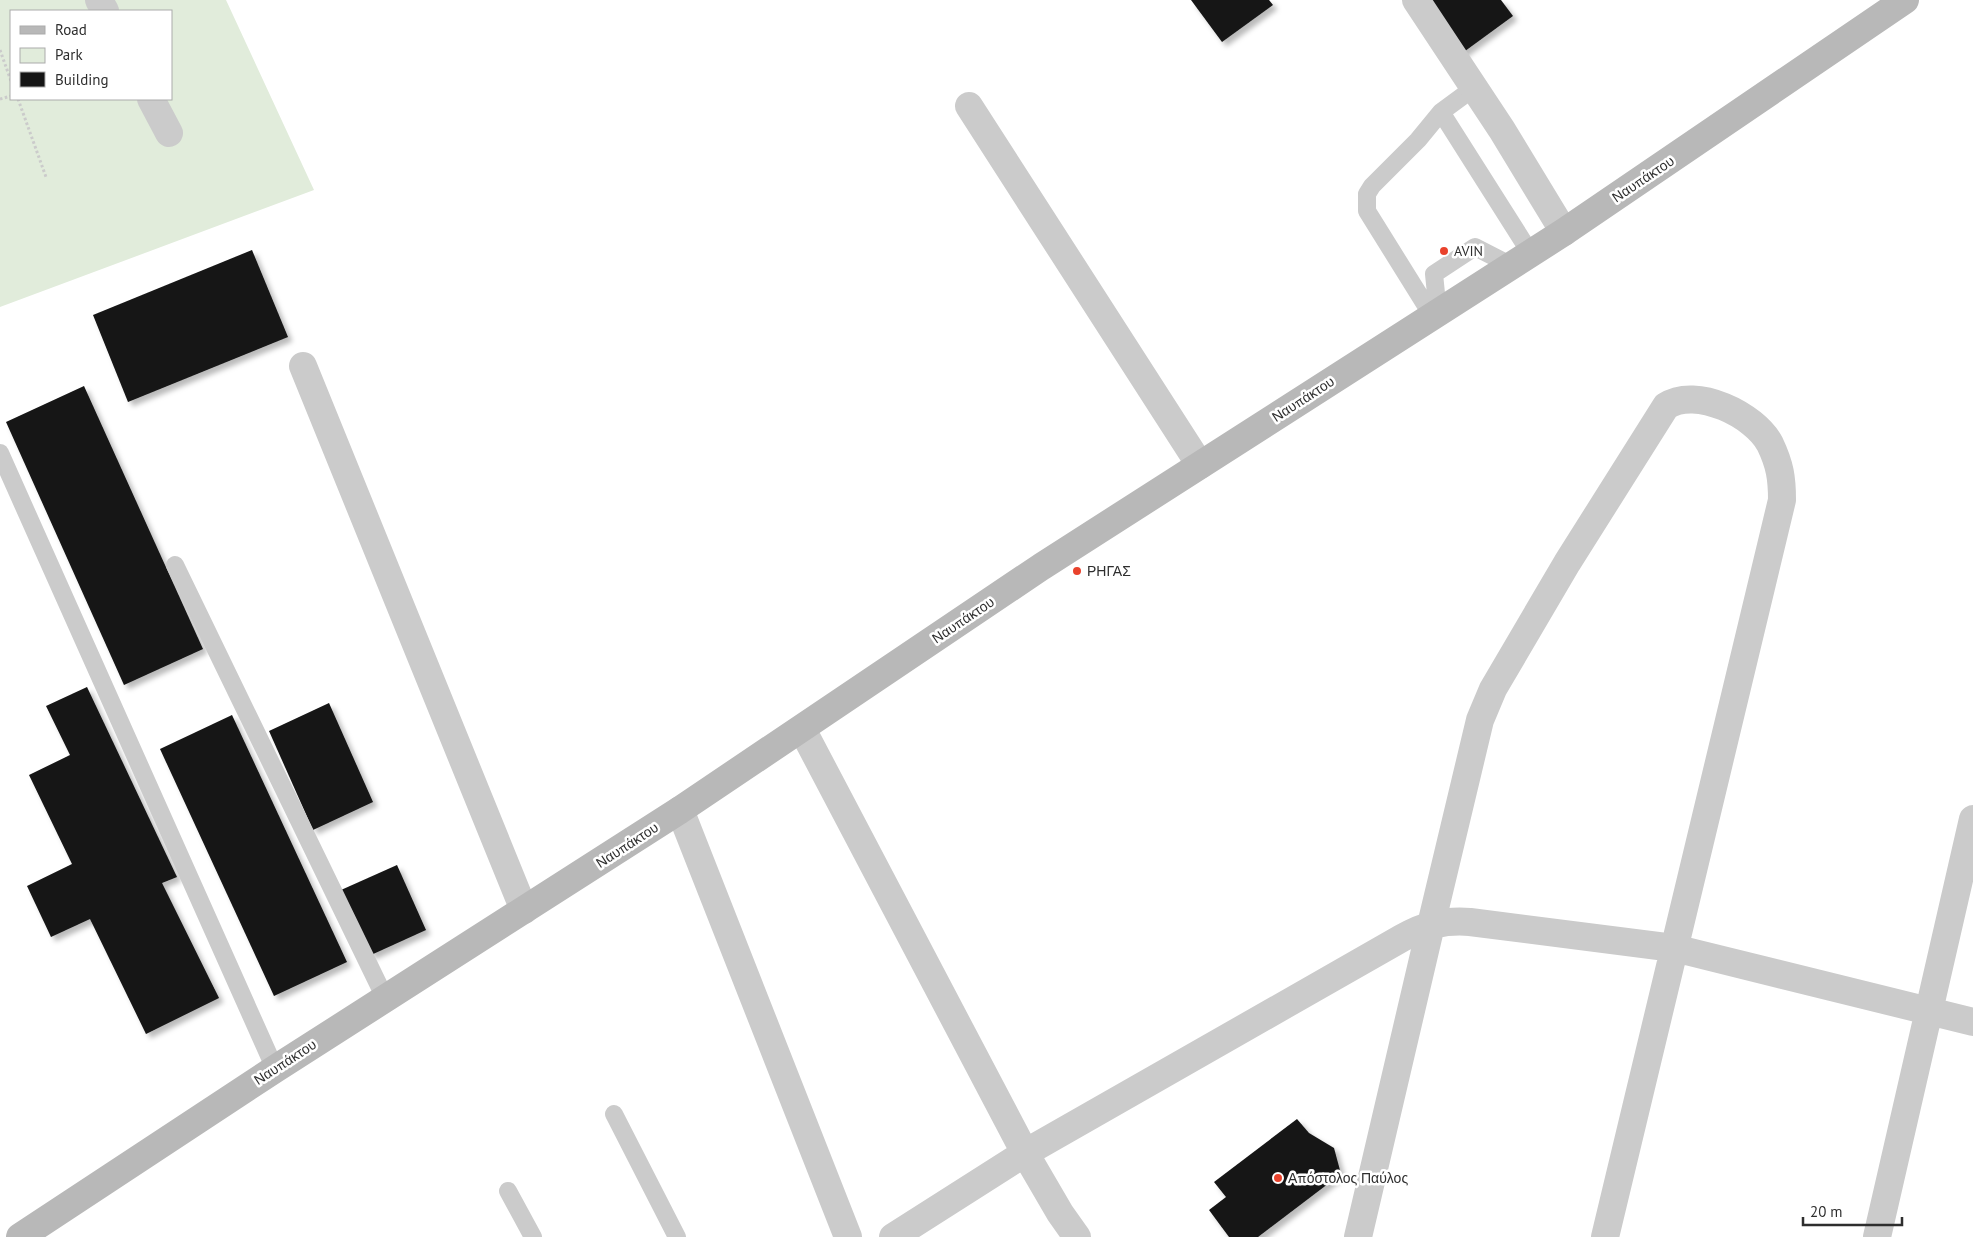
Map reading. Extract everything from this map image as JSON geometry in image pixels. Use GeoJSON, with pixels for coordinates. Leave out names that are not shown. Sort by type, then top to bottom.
{"type":"FeatureCollection","features":[{"type":"Feature","properties":{"kind":"main road","name":"Ναυπάκτου"},"geometry":{"type":"LineString","coordinates":[[20,1237],[275,1069],[680,810],[1041,567],[1564,232],[1905,0]]}},
{"type":"Feature","properties":{"kind":"street"},"geometry":{"type":"LineString","coordinates":[[1416,0],[1474,87],[1564,232]]}},
{"type":"Feature","properties":{"kind":"street"},"geometry":{"type":"LineString","coordinates":[[152,100],[169,133]]}},
{"type":"Feature","properties":{"kind":"street"},"geometry":{"type":"LineString","coordinates":[[969,106],[1200,465]]}},
{"type":"Feature","properties":{"kind":"street"},"geometry":{"type":"LineString","coordinates":[[303,366],[524,910]]}},
{"type":"Feature","properties":{"kind":"street"},"geometry":{"type":"LineString","coordinates":[[1358,1237],[1430,925],[1480,720],[1493,689],[1567,563],[1656,420],[1666,406],[1673,401],[1690,399],[1714,402],[1746,419],[1760,432],[1769,443],[1782,476],[1782,500],[1605,1237]]}},
{"type":"Feature","properties":{"kind":"street"},"geometry":{"type":"LineString","coordinates":[[802,729],[1024,1153],[1060,1213],[1077,1237]]}},
{"type":"Feature","properties":{"kind":"street"},"geometry":{"type":"LineString","coordinates":[[680,810],[848,1237]]}},
{"type":"Feature","properties":{"kind":"street"},"geometry":{"type":"LineString","coordinates":[[1877,1237],[1973,819]]}},
{"type":"Feature","properties":{"kind":"street"},"geometry":{"type":"LineString","coordinates":[[893,1237],[1024,1153],[1408,935],[1430,925],[1448,921],[1470,922],[1674,948],[1973,1022]]}},
{"type":"Feature","properties":{"kind":"lane"},"geometry":{"type":"LineString","coordinates":[[1435,315],[1367,211],[1367,194],[1372,186],[1418,140],[1441,112],[1474,87]]}},
{"type":"Feature","properties":{"kind":"lane"},"geometry":{"type":"LineString","coordinates":[[1441,112],[1521,260]]}},
{"type":"Feature","properties":{"kind":"lane"},"geometry":{"type":"LineString","coordinates":[[0,453],[275,1069]]}},
{"type":"Feature","properties":{"kind":"lane"},"geometry":{"type":"LineString","coordinates":[[175,564],[385,998]]}},
{"type":"Feature","properties":{"kind":"lane"},"geometry":{"type":"LineString","coordinates":[[614,1114],[677,1237]]}},
{"type":"Feature","properties":{"kind":"lane"},"geometry":{"type":"LineString","coordinates":[[508,1191],[533,1237]]}},
{"type":"Feature","properties":{"kind":"path"},"geometry":{"type":"LineString","coordinates":[[0,50],[10,78]]}},
{"type":"Feature","properties":{"kind":"path"},"geometry":{"type":"LineString","coordinates":[[18,100],[46,177]]}},
{"type":"Feature","properties":{"kind":"green space"},"geometry":{"type":"Polygon","coordinates":[[[0,0],[226,0],[314,190],[0,307],[0,0]]]}},
{"type":"Feature","properties":{"kind":"building"},"geometry":{"type":"Polygon","coordinates":[[[1191,0],[1269,0],[1273,5],[1222,42],[1191,0]]]}},
{"type":"Feature","properties":{"kind":"building"},"geometry":{"type":"Polygon","coordinates":[[[1423,0],[1501,0],[1513,16],[1461,54],[1423,0]]]}},
{"type":"Feature","properties":{"kind":"building"},"geometry":{"type":"Polygon","coordinates":[[[252,250],[288,337],[128,402],[93,315],[252,250]]]}},
{"type":"Feature","properties":{"kind":"building"},"geometry":{"type":"Polygon","coordinates":[[[84,386],[203,649],[124,685],[6,422],[84,386]]]}},
{"type":"Feature","properties":{"kind":"building"},"geometry":{"type":"Polygon","coordinates":[[[87,687],[177,877],[162,883],[219,998],[146,1034],[90,919],[51,937],[27,886],[72,864],[29,775],[70,755],[46,706],[87,687]]]}},
{"type":"Feature","properties":{"kind":"building"},"geometry":{"type":"Polygon","coordinates":[[[329,703],[373,802],[313,830],[269,731],[329,703]]]}},
{"type":"Feature","properties":{"kind":"building"},"geometry":{"type":"Polygon","coordinates":[[[232,715],[347,962],[274,996],[160,749],[232,715]]]}},
{"type":"Feature","properties":{"kind":"building"},"geometry":{"type":"Polygon","coordinates":[[[397,865],[426,930],[371,955],[341,890],[397,865]]]}},
{"type":"Feature","properties":{"kind":"building","name":"Απόστολος Παύλος"},"geometry":{"type":"Polygon","coordinates":[[[1297,1119],[1309,1133],[1334,1148],[1341,1174],[1258,1237],[1229,1237],[1209,1210],[1226,1197],[1214,1182],[1297,1119]]]}},
{"type":"Feature","properties":{"kind":"place","name":"AVIN"},"geometry":{"type":"Point","coordinates":[1444,251]}},
{"type":"Feature","properties":{"kind":"place","name":"ΡΗΓΑΣ"},"geometry":{"type":"Point","coordinates":[1077,571]}},
{"type":"Feature","properties":{"kind":"place","name":"Απόστολος Παύλος"},"geometry":{"type":"Point","coordinates":[1278,1178]}}]}
